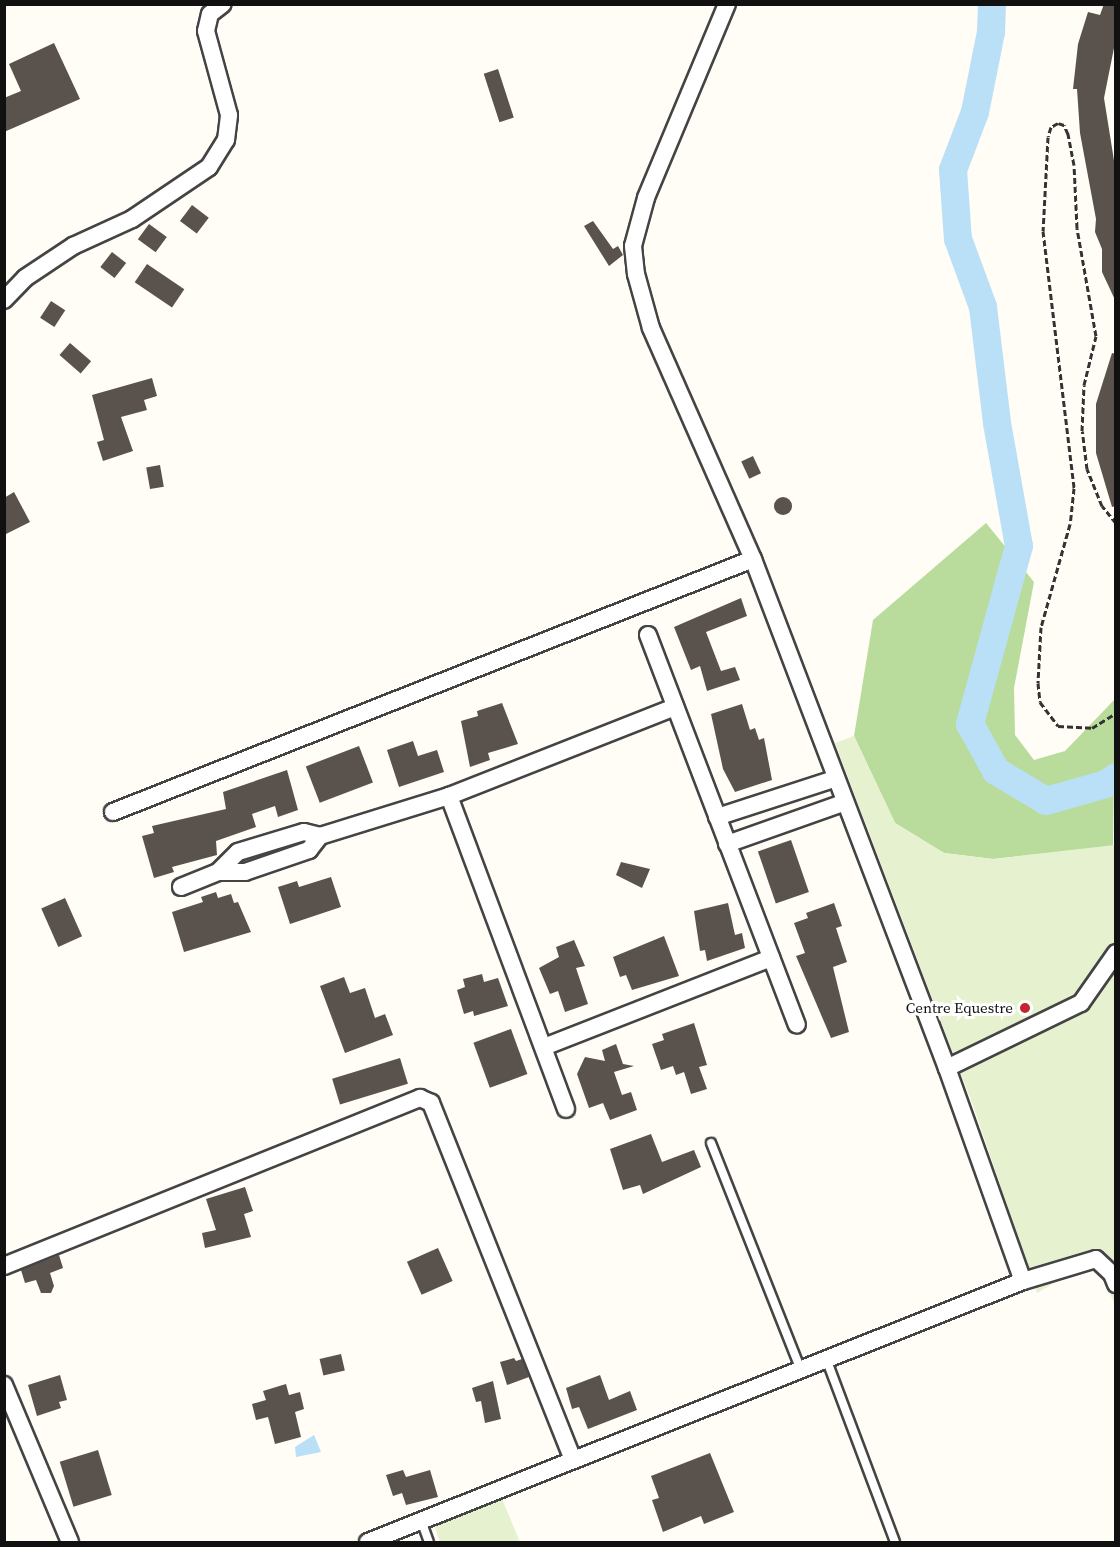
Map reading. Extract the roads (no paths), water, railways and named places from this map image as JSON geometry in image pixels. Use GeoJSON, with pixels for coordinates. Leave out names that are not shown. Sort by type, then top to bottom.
{"type":"FeatureCollection","features":[{"type":"Feature","properties":{"kind":"street"},"geometry":{"type":"LineString","coordinates":[[4,300],[25,278],[73,246],[132,219],[209,167],[226,140],[229,115],[206,31],[210,14],[224,4]]}},
{"type":"Feature","properties":{"kind":"street"},"geometry":{"type":"LineString","coordinates":[[727,4],[664,150],[638,221],[633,246],[636,274],[651,328],[753,559],[843,803],[947,1068],[1023,1281]]}},
{"type":"Feature","properties":{"kind":"street"},"geometry":{"type":"LineString","coordinates":[[113,812],[753,559]]}},
{"type":"Feature","properties":{"kind":"street"},"geometry":{"type":"LineString","coordinates":[[648,635],[797,1025]]}},
{"type":"Feature","properties":{"kind":"street"},"geometry":{"type":"LineString","coordinates":[[181,887],[218,872],[238,852],[304,832],[320,836],[449,796],[675,707]]}},
{"type":"Feature","properties":{"kind":"street"},"geometry":{"type":"LineString","coordinates":[[717,817],[834,779]]}},
{"type":"Feature","properties":{"kind":"street"},"geometry":{"type":"LineString","coordinates":[[449,796],[566,1109]]}},
{"type":"Feature","properties":{"kind":"street"},"geometry":{"type":"LineString","coordinates":[[727,844],[843,803]]}},
{"type":"Feature","properties":{"kind":"street"},"geometry":{"type":"LineString","coordinates":[[947,1068],[1080,1003],[1116,953]]}},
{"type":"Feature","properties":{"kind":"street"},"geometry":{"type":"LineString","coordinates":[[544,1047],[771,958]]}},
{"type":"Feature","properties":{"kind":"street"},"geometry":{"type":"LineString","coordinates":[[4,1266],[420,1098],[431,1103],[573,1460]]}},
{"type":"Feature","properties":{"kind":"street"},"geometry":{"type":"LineString","coordinates":[[369,1542],[422,1523],[800,1368],[827,1361],[1023,1281],[1096,1259],[1112,1274],[1116,1284]]}},
{"type":"Feature","properties":{"kind":"street"},"geometry":{"type":"LineString","coordinates":[[4,1385],[70,1542]]}},
{"type":"Feature","properties":{"kind":"lane"},"geometry":{"type":"LineString","coordinates":[[711,1143],[800,1368]]}},
{"type":"Feature","properties":{"kind":"lane"},"geometry":{"type":"LineString","coordinates":[[827,1361],[894,1542]]}},
{"type":"Feature","properties":{"kind":"lane"},"geometry":{"type":"LineString","coordinates":[[422,1523],[429,1542]]}},
{"type":"Feature","properties":{"kind":"water"},"geometry":{"type":"Polygon","coordinates":[[[314,1435],[321,1452],[296,1457],[295,1447],[314,1435]]]}},
{"type":"Feature","properties":{"kind":"waterway"},"geometry":{"type":"LineString","coordinates":[[992,4],[991,32],[975,112],[953,170],[958,239],[983,307],[997,423],[1019,546],[970,724],[996,771],[1046,801],[1106,784],[1116,777]]}},
{"type":"Feature","properties":{"kind":"place","name":"Centre Equestre"},"geometry":{"type":"Point","coordinates":[1025,1008]}}]}
